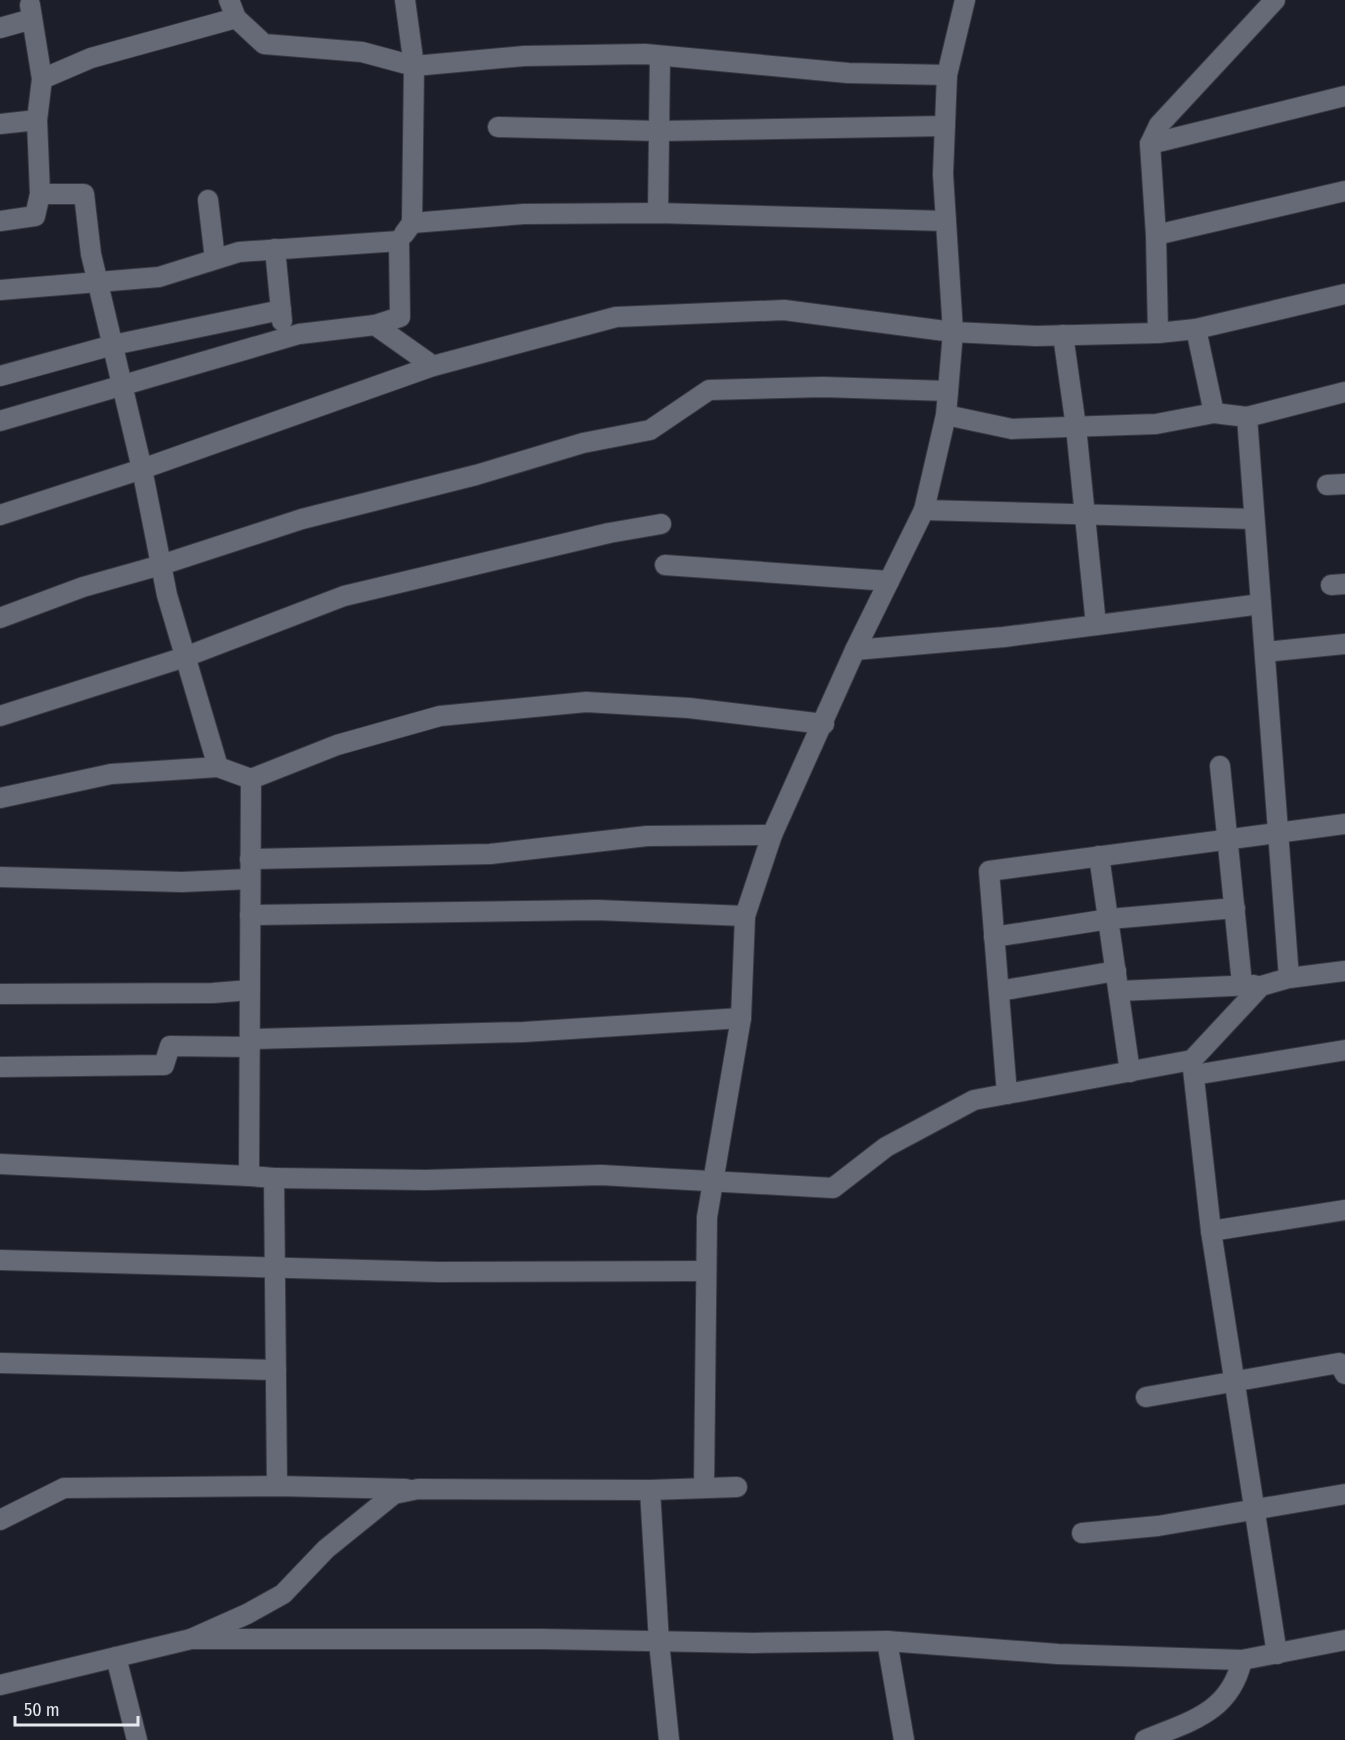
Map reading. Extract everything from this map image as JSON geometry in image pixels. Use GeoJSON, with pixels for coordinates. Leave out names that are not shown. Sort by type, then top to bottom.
{"type":"FeatureCollection","features":[{"type":"Feature","properties":{"kind":"street"},"geometry":{"type":"LineString","coordinates":[[0,422],[285,338],[375,325],[400,317],[399,241],[412,223],[414,66],[405,0]]}},
{"type":"Feature","properties":{"kind":"street"},"geometry":{"type":"LineString","coordinates":[[704,1488],[707,1217],[741,1018],[745,916],[772,835],[824,724],[855,650],[924,510],[946,415],[953,332],[943,174],[947,75],[965,0]]}},
{"type":"Feature","properties":{"kind":"street"},"geometry":{"type":"LineString","coordinates":[[1158,333],[1156,235],[1150,144],[1159,125],[1275,0]]}},
{"type":"Feature","properties":{"kind":"street"},"geometry":{"type":"LineString","coordinates":[[42,79],[91,58],[232,9],[264,44],[362,52],[414,66],[524,56],[660,56],[848,73],[947,75]]}},
{"type":"Feature","properties":{"kind":"street"},"geometry":{"type":"LineString","coordinates":[[0,28],[31,12],[42,79],[37,120],[40,194],[35,216],[0,221]]}},
{"type":"Feature","properties":{"kind":"street"},"geometry":{"type":"LineString","coordinates":[[658,213],[660,56]]}},
{"type":"Feature","properties":{"kind":"street"},"geometry":{"type":"LineString","coordinates":[[1150,144],[1345,96]]}},
{"type":"Feature","properties":{"kind":"street"},"geometry":{"type":"LineString","coordinates":[[0,124],[37,120]]}},
{"type":"Feature","properties":{"kind":"street"},"geometry":{"type":"LineString","coordinates":[[498,127],[659,131],[945,126]]}},
{"type":"Feature","properties":{"kind":"street"},"geometry":{"type":"LineString","coordinates":[[1156,235],[1345,191]]}},
{"type":"Feature","properties":{"kind":"street"},"geometry":{"type":"LineString","coordinates":[[40,194],[84,194],[98,283],[142,469],[161,565],[185,657],[218,767]]}},
{"type":"Feature","properties":{"kind":"street"},"geometry":{"type":"LineString","coordinates":[[208,200],[215,259]]}},
{"type":"Feature","properties":{"kind":"street"},"geometry":{"type":"LineString","coordinates":[[412,223],[524,214],[658,213],[946,220]]}},
{"type":"Feature","properties":{"kind":"street"},"geometry":{"type":"LineString","coordinates":[[0,290],[159,277],[239,252],[399,241]]}},
{"type":"Feature","properties":{"kind":"street"},"geometry":{"type":"LineString","coordinates":[[276,249],[285,338]]}},
{"type":"Feature","properties":{"kind":"street"},"geometry":{"type":"LineString","coordinates":[[0,515],[142,469],[433,366],[616,317],[784,310],[953,332],[1063,335],[1158,333],[1196,329],[1345,294]]}},
{"type":"Feature","properties":{"kind":"street"},"geometry":{"type":"LineString","coordinates":[[0,376],[112,345],[281,310]]}},
{"type":"Feature","properties":{"kind":"street"},"geometry":{"type":"LineString","coordinates":[[375,325],[433,366]]}},
{"type":"Feature","properties":{"kind":"street"},"geometry":{"type":"LineString","coordinates":[[1196,329],[1214,414]]}},
{"type":"Feature","properties":{"kind":"street"},"geometry":{"type":"LineString","coordinates":[[1063,335],[1076,427],[1096,625]]}},
{"type":"Feature","properties":{"kind":"street"},"geometry":{"type":"LineString","coordinates":[[0,618],[83,587],[161,565],[302,519],[476,475],[583,443],[650,430],[709,390],[823,387],[948,391]]}},
{"type":"Feature","properties":{"kind":"street"},"geometry":{"type":"LineString","coordinates":[[946,415],[1012,429],[1156,424],[1214,414],[1247,417],[1345,392]]}},
{"type":"Feature","properties":{"kind":"street"},"geometry":{"type":"LineString","coordinates":[[1247,417],[1289,978]]}},
{"type":"Feature","properties":{"kind":"street"},"geometry":{"type":"LineString","coordinates":[[924,510],[1254,519]]}},
{"type":"Feature","properties":{"kind":"street"},"geometry":{"type":"LineString","coordinates":[[0,716],[185,657],[344,596],[609,533],[661,524]]}},
{"type":"Feature","properties":{"kind":"street"},"geometry":{"type":"LineString","coordinates":[[665,565],[889,581]]}},
{"type":"Feature","properties":{"kind":"street"},"geometry":{"type":"LineString","coordinates":[[855,650],[1096,625],[1261,604]]}},
{"type":"Feature","properties":{"kind":"street"},"geometry":{"type":"LineString","coordinates":[[1265,652],[1345,644]]}},
{"type":"Feature","properties":{"kind":"street"},"geometry":{"type":"LineString","coordinates":[[0,798],[111,774],[218,767],[250,779],[337,745],[440,716],[586,702],[689,708],[824,724]]}},
{"type":"Feature","properties":{"kind":"street"},"geometry":{"type":"LineString","coordinates":[[1220,766],[1234,908],[1251,985],[1193,1068],[1211,1231],[1277,1654]]}},
{"type":"Feature","properties":{"kind":"street"},"geometry":{"type":"LineString","coordinates":[[249,1176],[250,779]]}},
{"type":"Feature","properties":{"kind":"street"},"geometry":{"type":"LineString","coordinates":[[1007,1094],[989,871],[1278,831],[1345,824]]}},
{"type":"Feature","properties":{"kind":"street"},"geometry":{"type":"LineString","coordinates":[[250,859],[490,854],[647,836],[772,835]]}},
{"type":"Feature","properties":{"kind":"street"},"geometry":{"type":"LineString","coordinates":[[1100,856],[1130,1072]]}},
{"type":"Feature","properties":{"kind":"street"},"geometry":{"type":"LineString","coordinates":[[0,877],[182,882],[250,879]]}},
{"type":"Feature","properties":{"kind":"street"},"geometry":{"type":"LineString","coordinates":[[994,937],[1108,919],[1234,908]]}},
{"type":"Feature","properties":{"kind":"street"},"geometry":{"type":"LineString","coordinates":[[250,915],[597,910],[745,916]]}},
{"type":"Feature","properties":{"kind":"street"},"geometry":{"type":"LineString","coordinates":[[999,991],[1116,971]]}},
{"type":"Feature","properties":{"kind":"street"},"geometry":{"type":"LineString","coordinates":[[1119,992],[1251,985],[1345,971]]}},
{"type":"Feature","properties":{"kind":"street"},"geometry":{"type":"LineString","coordinates":[[0,994],[213,993],[250,990]]}},
{"type":"Feature","properties":{"kind":"street"},"geometry":{"type":"LineString","coordinates":[[0,1067],[164,1065],[170,1046],[524,1032],[741,1018]]}},
{"type":"Feature","properties":{"kind":"street"},"geometry":{"type":"LineString","coordinates":[[0,1164],[274,1178],[426,1180],[601,1175],[833,1188],[886,1147],[974,1101],[1130,1072],[1193,1068],[1345,1050]]}},
{"type":"Feature","properties":{"kind":"street"},"geometry":{"type":"LineString","coordinates":[[274,1178],[277,1486]]}},
{"type":"Feature","properties":{"kind":"street"},"geometry":{"type":"LineString","coordinates":[[1211,1231],[1345,1210]]}},
{"type":"Feature","properties":{"kind":"street"},"geometry":{"type":"LineString","coordinates":[[0,1260],[439,1272],[706,1272]]}},
{"type":"Feature","properties":{"kind":"street"},"geometry":{"type":"LineString","coordinates":[[0,1363],[276,1370]]}},
{"type":"Feature","properties":{"kind":"street"},"geometry":{"type":"LineString","coordinates":[[1146,1397],[1340,1363],[1345,1374]]}},
{"type":"Feature","properties":{"kind":"street"},"geometry":{"type":"LineString","coordinates":[[0,1520],[64,1488],[277,1486],[650,1490],[737,1487]]}},
{"type":"Feature","properties":{"kind":"street"},"geometry":{"type":"LineString","coordinates":[[0,1685],[191,1639],[283,1594],[326,1549],[359,1520],[394,1494],[418,1489]]}},
{"type":"Feature","properties":{"kind":"street"},"geometry":{"type":"LineString","coordinates":[[650,1490],[659,1642],[669,1740]]}},
{"type":"Feature","properties":{"kind":"street"},"geometry":{"type":"LineString","coordinates":[[1082,1533],[1158,1526],[1345,1494]]}},
{"type":"Feature","properties":{"kind":"street"},"geometry":{"type":"LineString","coordinates":[[191,1639],[887,1641],[1058,1654],[1242,1660],[1345,1640]]}},
{"type":"Feature","properties":{"kind":"street"},"geometry":{"type":"LineString","coordinates":[[887,1641],[904,1740]]}},
{"type":"Feature","properties":{"kind":"street"},"geometry":{"type":"LineString","coordinates":[[116,1657],[137,1740]]}},
{"type":"Feature","properties":{"kind":"street"},"geometry":{"type":"LineString","coordinates":[[1145,1740],[1211,1712],[1238,1680],[1242,1660]]}}]}
